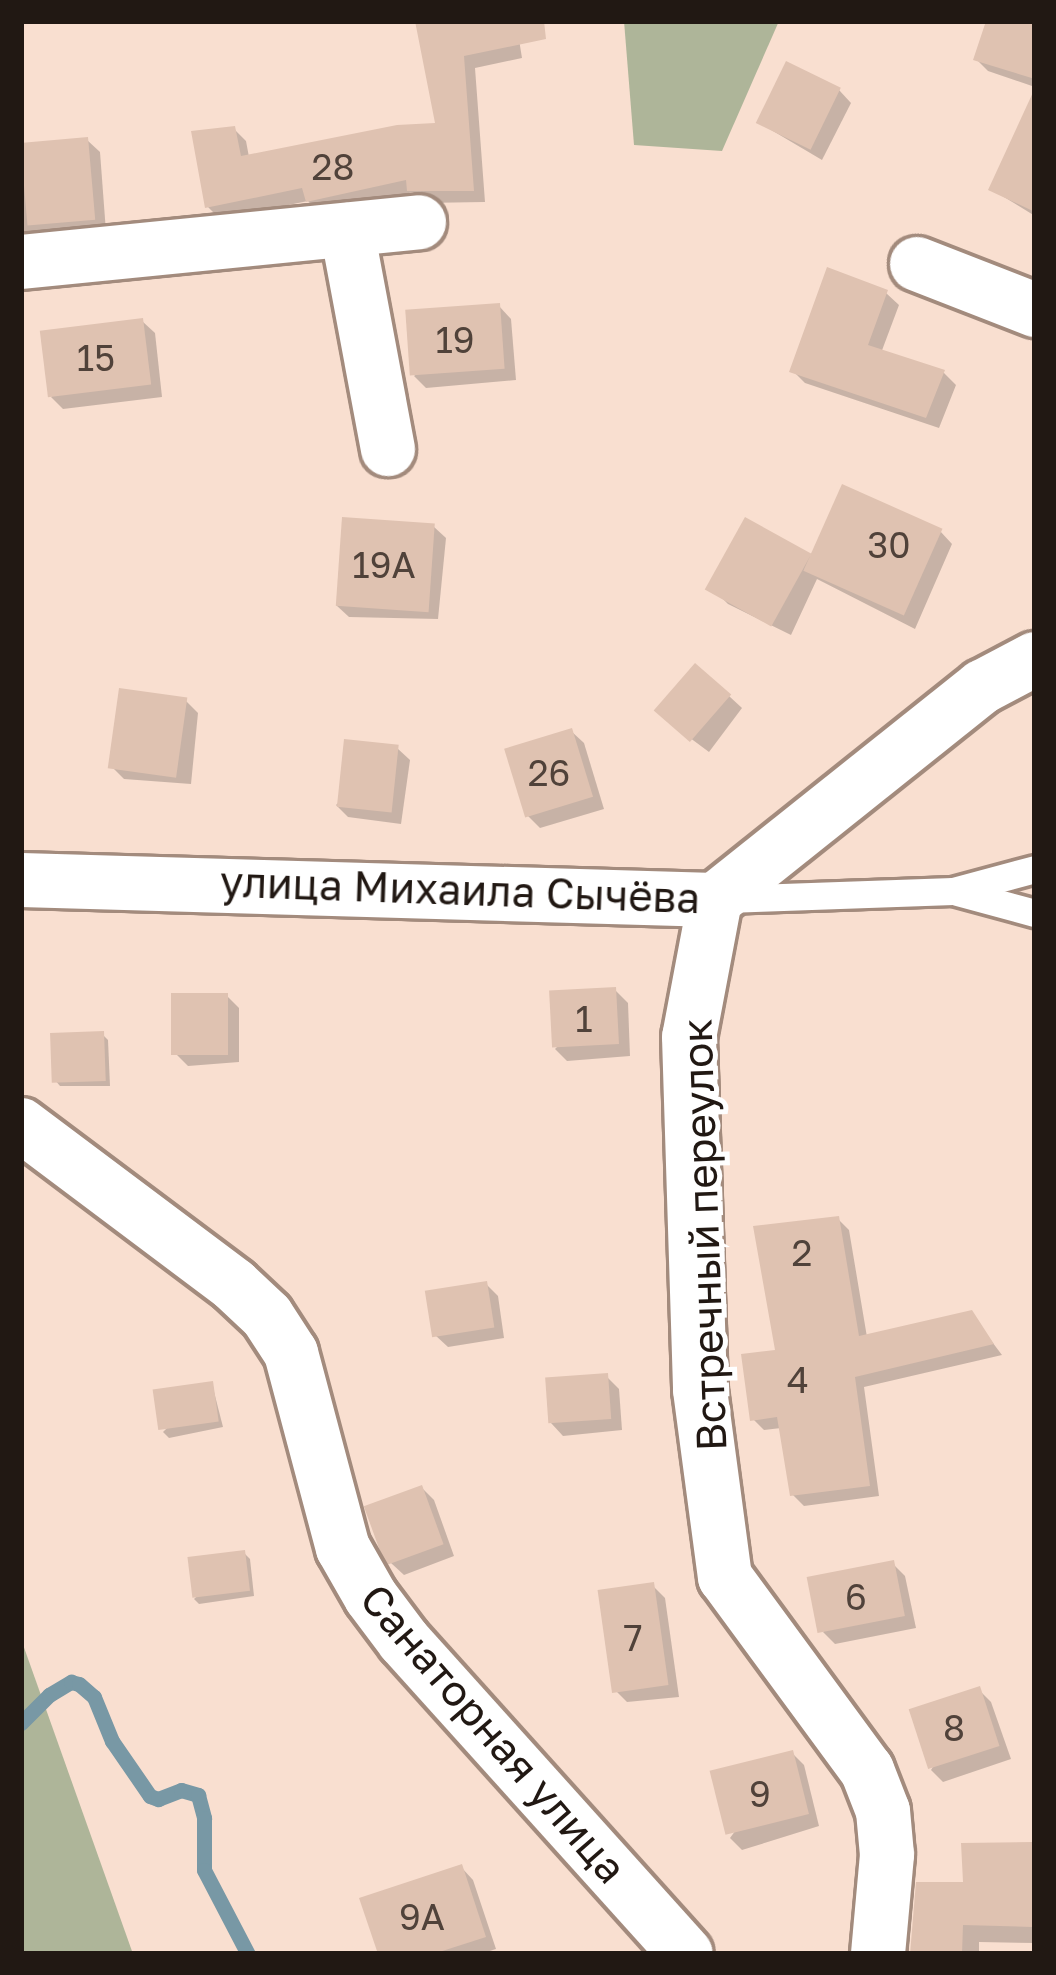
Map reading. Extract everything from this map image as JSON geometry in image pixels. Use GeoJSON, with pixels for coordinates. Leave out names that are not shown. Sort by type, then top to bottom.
{"type":"FeatureCollection","features":[{"type":"Feature","properties":{"kind":"street"},"geometry":{"type":"LineString","coordinates":[[21,262],[419,222]]}},
{"type":"Feature","properties":{"kind":"street"},"geometry":{"type":"LineString","coordinates":[[346,230],[388,449]]}},
{"type":"Feature","properties":{"kind":"street"},"geometry":{"type":"LineString","coordinates":[[917,264],[1035,310]]}},
{"type":"Feature","properties":{"kind":"street","name":"улица Михаила Сычёва"},"geometry":{"type":"LineString","coordinates":[[21,880],[716,900],[982,687],[1035,659]]}},
{"type":"Feature","properties":{"kind":"street","name":"Встречный переулок"},"geometry":{"type":"LineString","coordinates":[[716,900],[689,1037],[700,1390],[725,1577],[867,1770],[887,1855],[878,1954]]}},
{"type":"Feature","properties":{"kind":"street","name":"Санаторная улица"},"geometry":{"type":"LineString","coordinates":[[21,1125],[234,1285],[267,1316],[291,1353],[343,1549],[371,1597],[404,1641],[686,1954]]}},
{"type":"Feature","properties":{"kind":"lane"},"geometry":{"type":"LineString","coordinates":[[716,900],[953,891],[1035,869]]}},
{"type":"Feature","properties":{"kind":"lane"},"geometry":{"type":"LineString","coordinates":[[953,891],[1035,913]]}},
{"type":"Feature","properties":{"kind":"green space"},"geometry":{"type":"Polygon","coordinates":[[[624,21],[779,21],[722,151],[634,145],[624,21]]]}},
{"type":"Feature","properties":{"kind":"green space"},"geometry":{"type":"Polygon","coordinates":[[[21,1639],[133,1954],[21,1954],[21,1639]]]}},
{"type":"Feature","properties":{"kind":"building"},"geometry":{"type":"Polygon","coordinates":[[[415,21],[544,21],[546,39],[464,56],[474,191],[407,191],[406,180],[306,202],[302,188],[205,208],[191,131],[235,126],[241,156],[397,125],[435,123],[415,21]]]}},
{"type":"Feature","properties":{"kind":"building"},"geometry":{"type":"Polygon","coordinates":[[[986,21],[1035,21],[1035,79],[973,60],[986,21]]]}},
{"type":"Feature","properties":{"kind":"building"},"geometry":{"type":"Polygon","coordinates":[[[786,61],[841,88],[811,150],[756,123],[786,61]]]}},
{"type":"Feature","properties":{"kind":"building"},"geometry":{"type":"Polygon","coordinates":[[[1035,88],[1035,212],[988,190],[1035,88]]]}},
{"type":"Feature","properties":{"kind":"building"},"geometry":{"type":"Polygon","coordinates":[[[88,137],[95,220],[27,226],[21,143],[88,137]]]}},
{"type":"Feature","properties":{"kind":"building"},"geometry":{"type":"Polygon","coordinates":[[[827,267],[888,290],[868,345],[945,370],[926,418],[789,372],[827,267]]]}},
{"type":"Feature","properties":{"kind":"building"},"geometry":{"type":"Polygon","coordinates":[[[500,303],[505,369],[410,375],[405,310],[500,303]]]}},
{"type":"Feature","properties":{"kind":"building"},"geometry":{"type":"Polygon","coordinates":[[[143,318],[151,385],[48,397],[40,331],[143,318]]]}},
{"type":"Feature","properties":{"kind":"building"},"geometry":{"type":"Polygon","coordinates":[[[842,484],[942,529],[904,616],[803,571],[842,484]]]}},
{"type":"Feature","properties":{"kind":"building"},"geometry":{"type":"Polygon","coordinates":[[[342,517],[435,523],[429,612],[336,606],[342,517]]]}},
{"type":"Feature","properties":{"kind":"building"},"geometry":{"type":"Polygon","coordinates":[[[745,517],[811,554],[771,626],[705,590],[745,517]]]}},
{"type":"Feature","properties":{"kind":"building"},"geometry":{"type":"Polygon","coordinates":[[[695,663],[731,694],[690,742],[654,711],[695,663]]]}},
{"type":"Feature","properties":{"kind":"building"},"geometry":{"type":"Polygon","coordinates":[[[119,688],[187,698],[176,778],[108,768],[119,688]]]}},
{"type":"Feature","properties":{"kind":"building"},"geometry":{"type":"Polygon","coordinates":[[[572,728],[593,797],[525,818],[504,749],[572,728]]]}},
{"type":"Feature","properties":{"kind":"building"},"geometry":{"type":"Polygon","coordinates":[[[344,739],[399,745],[392,812],[337,807],[344,739]]]}},
{"type":"Feature","properties":{"kind":"building"},"geometry":{"type":"Polygon","coordinates":[[[616,987],[619,1044],[552,1047],[549,991],[616,987]]]}},
{"type":"Feature","properties":{"kind":"building"},"geometry":{"type":"Polygon","coordinates":[[[171,993],[228,993],[228,1055],[171,1055],[171,993]]]}},
{"type":"Feature","properties":{"kind":"building"},"geometry":{"type":"Polygon","coordinates":[[[104,1031],[106,1081],[52,1083],[50,1033],[104,1031]]]}},
{"type":"Feature","properties":{"kind":"building"},"geometry":{"type":"Polygon","coordinates":[[[839,1216],[859,1336],[972,1310],[994,1344],[855,1377],[870,1486],[790,1496],[777,1417],[750,1421],[741,1354],[775,1350],[753,1226],[839,1216]]]}},
{"type":"Feature","properties":{"kind":"building"},"geometry":{"type":"Polygon","coordinates":[[[487,1281],[494,1327],[432,1337],[425,1291],[487,1281]]]}},
{"type":"Feature","properties":{"kind":"building"},"geometry":{"type":"Polygon","coordinates":[[[608,1373],[611,1419],[548,1423],[545,1377],[608,1373]]]}},
{"type":"Feature","properties":{"kind":"building"},"geometry":{"type":"Polygon","coordinates":[[[213,1381],[219,1422],[158,1430],[153,1389],[213,1381]]]}},
{"type":"Feature","properties":{"kind":"building"},"geometry":{"type":"Polygon","coordinates":[[[422,1485],[444,1544],[385,1565],[364,1506],[422,1485]]]}},
{"type":"Feature","properties":{"kind":"building"},"geometry":{"type":"Polygon","coordinates":[[[245,1550],[250,1591],[192,1598],[187,1557],[245,1550]]]}},
{"type":"Feature","properties":{"kind":"building"},"geometry":{"type":"Polygon","coordinates":[[[894,1560],[905,1616],[818,1633],[807,1577],[894,1560]]]}},
{"type":"Feature","properties":{"kind":"building"},"geometry":{"type":"Polygon","coordinates":[[[654,1582],[668,1685],[612,1693],[598,1590],[654,1582]]]}},
{"type":"Feature","properties":{"kind":"building"},"geometry":{"type":"Polygon","coordinates":[[[980,1686],[999,1746],[928,1769],[909,1709],[980,1686]]]}},
{"type":"Feature","properties":{"kind":"building"},"geometry":{"type":"Polygon","coordinates":[[[793,1750],[809,1814],[726,1835],[710,1771],[793,1750]]]}},
{"type":"Feature","properties":{"kind":"building"},"geometry":{"type":"Polygon","coordinates":[[[1032,1842],[1033,1927],[963,1925],[962,1954],[910,1954],[916,1882],[963,1882],[961,1843],[1032,1842]]]}},
{"type":"Feature","properties":{"kind":"building"},"geometry":{"type":"Polygon","coordinates":[[[462,1864],[486,1937],[433,1954],[378,1954],[359,1898],[462,1864]]]}},
{"type":"Feature","properties":{"kind":"waterway"},"geometry":{"type":"LineString","coordinates":[[21,1723],[49,1695],[71,1682],[79,1684],[94,1697],[112,1741],[150,1796],[158,1799],[181,1790],[198,1795],[204,1818],[204,1870],[248,1954]]}}]}
